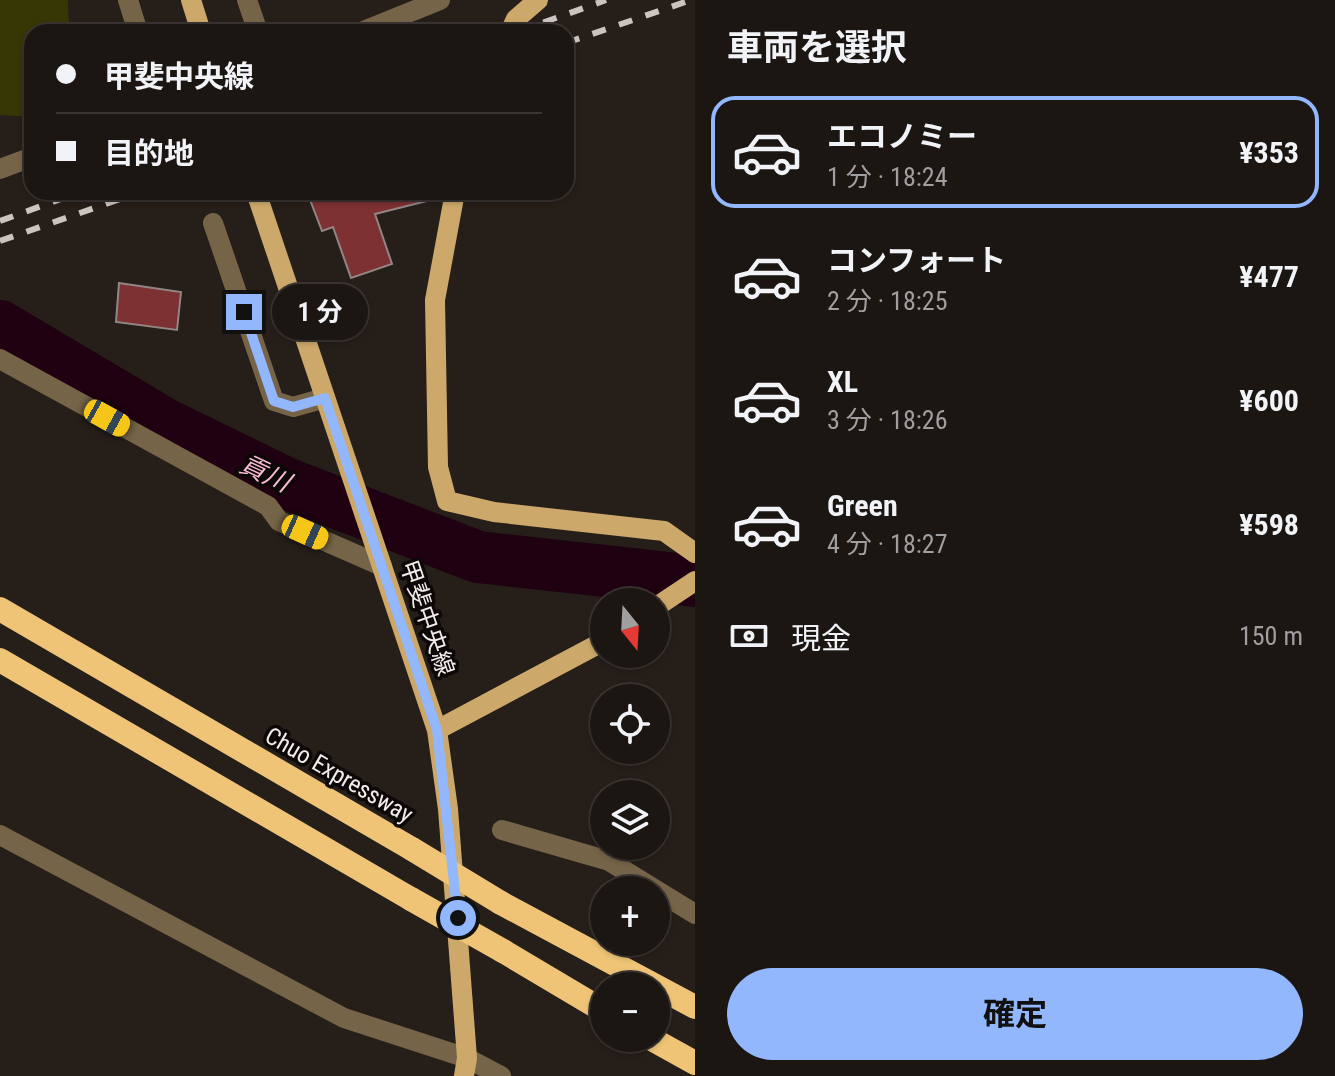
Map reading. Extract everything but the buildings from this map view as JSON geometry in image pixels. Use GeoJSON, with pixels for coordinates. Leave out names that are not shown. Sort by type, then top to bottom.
{"type":"FeatureCollection","features":[{"type":"Feature","properties":{"kind":"highway","name":"Chuo Expressway"},"geometry":{"type":"LineString","coordinates":[[0,609],[501,903],[695,1007]]}},
{"type":"Feature","properties":{"kind":"highway"},"geometry":{"type":"LineString","coordinates":[[0,660],[590,1003]]}},
{"type":"Feature","properties":{"kind":"highway"},"geometry":{"type":"LineString","coordinates":[[670,1049],[695,1063]]}},
{"type":"Feature","properties":{"kind":"main road"},"geometry":{"type":"LineString","coordinates":[[191,0],[198,24]]}},
{"type":"Feature","properties":{"kind":"main road"},"geometry":{"type":"LineString","coordinates":[[514,24],[538,0]]}},
{"type":"Feature","properties":{"kind":"main road","name":"甲斐中央線"},"geometry":{"type":"LineString","coordinates":[[259,200],[437,730],[448,809],[465,1067]]}},
{"type":"Feature","properties":{"kind":"main road"},"geometry":{"type":"LineString","coordinates":[[454,200],[435,300],[438,467],[447,501],[494,512],[664,531],[695,553]]}},
{"type":"Feature","properties":{"kind":"main road"},"geometry":{"type":"LineString","coordinates":[[670,598],[695,581]]}},
{"type":"Feature","properties":{"kind":"main road"},"geometry":{"type":"LineString","coordinates":[[437,730],[590,648]]}},
{"type":"Feature","properties":{"kind":"street"},"geometry":{"type":"LineString","coordinates":[[128,0],[136,24]]}},
{"type":"Feature","properties":{"kind":"street"},"geometry":{"type":"LineString","coordinates":[[247,0],[255,24]]}},
{"type":"Feature","properties":{"kind":"street"},"geometry":{"type":"LineString","coordinates":[[381,24],[440,0]]}},
{"type":"Feature","properties":{"kind":"street"},"geometry":{"type":"LineString","coordinates":[[0,169],[24,160]]}},
{"type":"Feature","properties":{"kind":"street"},"geometry":{"type":"LineString","coordinates":[[213,223],[274,401],[293,407],[328,404]]}},
{"type":"Feature","properties":{"kind":"street"},"geometry":{"type":"LineString","coordinates":[[0,359],[268,506],[279,521],[381,565]]}},
{"type":"Feature","properties":{"kind":"street"},"geometry":{"type":"LineString","coordinates":[[502,830],[609,861],[633,876]]}},
{"type":"Feature","properties":{"kind":"street"},"geometry":{"type":"LineString","coordinates":[[0,835],[344,1018],[465,1067],[501,1076]]}},
{"type":"Feature","properties":{"kind":"street"},"geometry":{"type":"LineString","coordinates":[[670,899],[695,914]]}},
{"type":"Feature","properties":{"kind":"shaded area"},"geometry":{"type":"Polygon","coordinates":[[[0,0],[68,0],[69,24],[24,24],[24,116],[0,115],[0,0]]]}},
{"type":"Feature","properties":{"kind":"waterway","name":"貢川"},"geometry":{"type":"LineString","coordinates":[[0,326],[165,424],[288,484],[478,557],[695,581]]}},
{"type":"Feature","properties":{"kind":"railway"},"geometry":{"type":"LineString","coordinates":[[539,24],[606,0]]}},
{"type":"Feature","properties":{"kind":"railway"},"geometry":{"type":"LineString","coordinates":[[574,40],[691,0]]}},
{"type":"Feature","properties":{"kind":"railway"},"geometry":{"type":"LineString","coordinates":[[0,221],[58,200]]}},
{"type":"Feature","properties":{"kind":"railway"},"geometry":{"type":"LineString","coordinates":[[0,241],[117,200]]}},
{"type":"Feature","properties":{"kind":"route"},"geometry":{"type":"LineString","coordinates":[[244,312],[274,401],[293,407],[325,398],[437,730],[458,918]]}}]}
